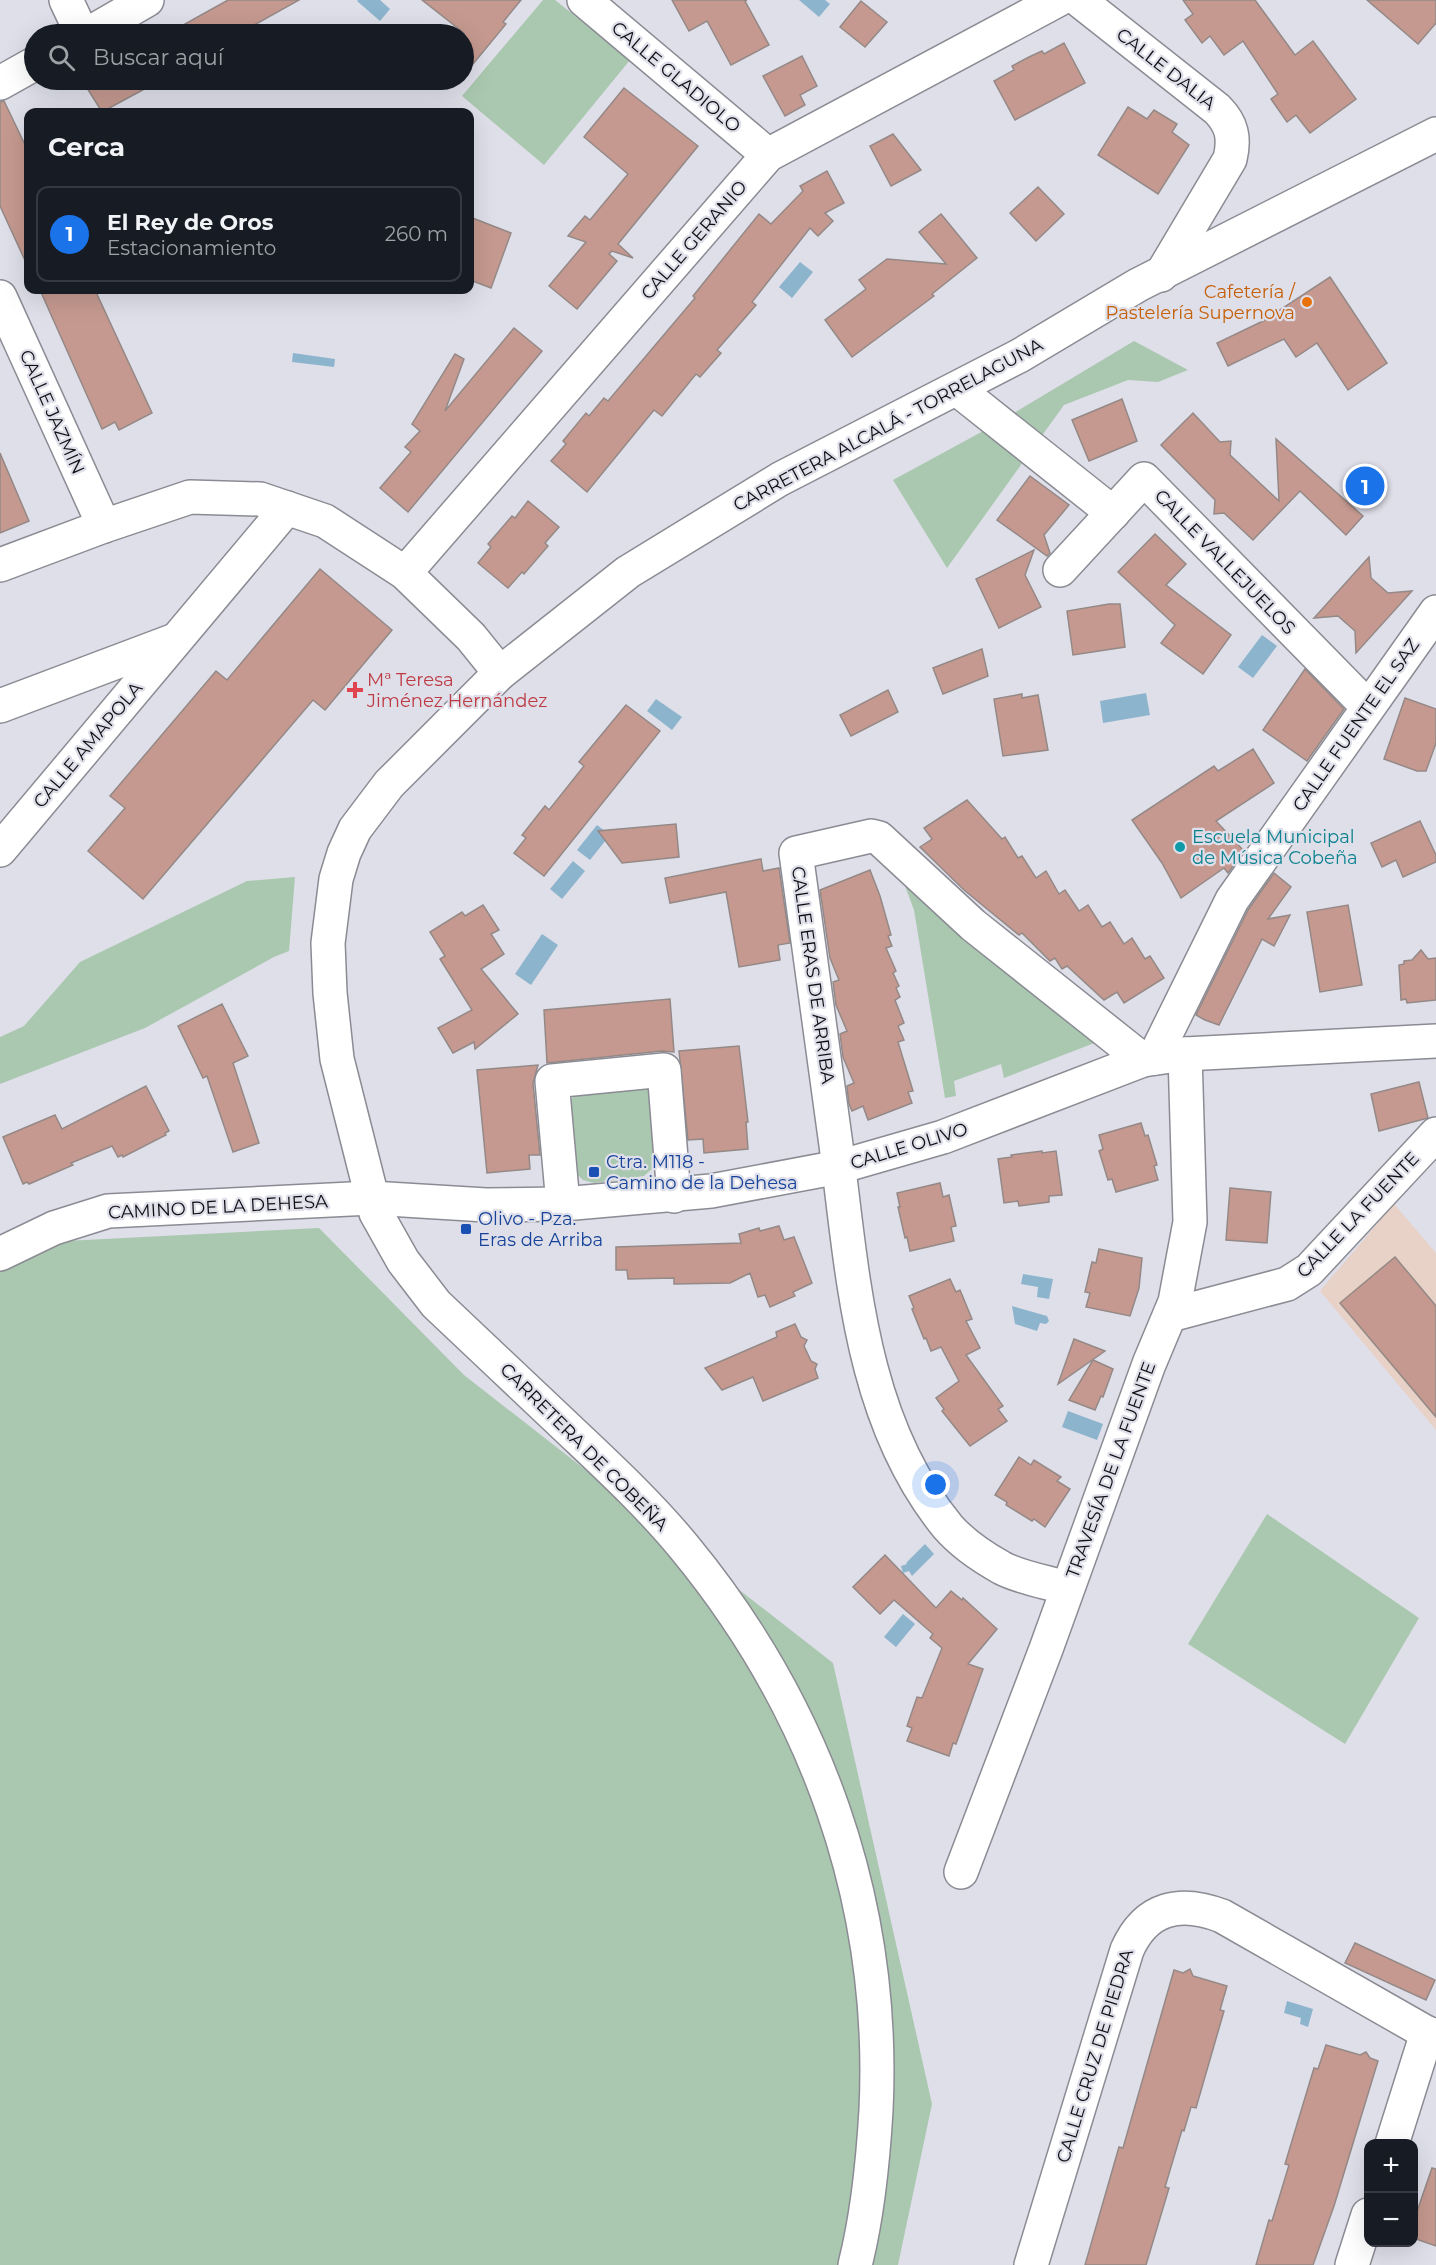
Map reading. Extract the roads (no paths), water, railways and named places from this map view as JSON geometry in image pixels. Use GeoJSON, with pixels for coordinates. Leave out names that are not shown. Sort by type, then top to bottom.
{"type":"FeatureCollection","features":[{"type":"Feature","properties":{"kind":"street"},"geometry":{"type":"LineString","coordinates":[[66,0],[77,24]]}},
{"type":"Feature","properties":{"kind":"street"},"geometry":{"type":"LineString","coordinates":[[105,24],[147,0]]}},
{"type":"Feature","properties":{"kind":"street","name":"CALLE GLADIOLO"},"geometry":{"type":"LineString","coordinates":[[584,0],[768,155]]}},
{"type":"Feature","properties":{"kind":"street","name":"CALLE GERANIO"},"geometry":{"type":"LineString","coordinates":[[405,573],[768,155],[1058,0]]}},
{"type":"Feature","properties":{"kind":"street","name":"CALLE DALIA"},"geometry":{"type":"LineString","coordinates":[[1079,0],[1217,109],[1226,117],[1231,127],[1233,147],[1230,159],[1161,274]]}},
{"type":"Feature","properties":{"kind":"street"},"geometry":{"type":"LineString","coordinates":[[0,83],[24,70]]}},
{"type":"Feature","properties":{"kind":"street","name":"CARRETERA ALCALÁ - TORRELAGUNA"},"geometry":{"type":"LineString","coordinates":[[372,1198],[338,1059],[330,993],[328,943],[336,879],[355,829],[389,784],[500,673],[628,572],[780,479],[1019,356],[1138,285],[1436,134]]}},
{"type":"Feature","properties":{"kind":"street","name":"CALLE JAZMÍN"},"geometry":{"type":"LineString","coordinates":[[0,297],[104,526]]}},
{"type":"Feature","properties":{"kind":"street"},"geometry":{"type":"LineString","coordinates":[[957,388],[1113,513]]}},
{"type":"Feature","properties":{"kind":"street","name":"CALLE VALLEJUELOS"},"geometry":{"type":"LineString","coordinates":[[1060,570],[1144,479],[1368,707]]}},
{"type":"Feature","properties":{"kind":"street"},"geometry":{"type":"LineString","coordinates":[[0,565],[190,497],[260,499],[325,521],[405,573],[471,637],[500,673]]}},
{"type":"Feature","properties":{"kind":"street","name":"CALLE AMAPOLA"},"geometry":{"type":"LineString","coordinates":[[0,850],[286,508]]}},
{"type":"Feature","properties":{"kind":"street","name":"CALLE FUENTE EL SAZ"},"geometry":{"type":"LineString","coordinates":[[1161,1057],[1232,900],[1368,707],[1430,633]]}},
{"type":"Feature","properties":{"kind":"street","name":"CALLE AMAPOLA"},"geometry":{"type":"LineString","coordinates":[[0,706],[176,639]]}},
{"type":"Feature","properties":{"kind":"street","name":"CALLE ERAS DE ARRIBA"},"geometry":{"type":"LineString","coordinates":[[839,1167],[796,853],[871,836],[879,838],[973,925],[1161,1057]]}},
{"type":"Feature","properties":{"kind":"street","name":"CALLE OLIVO"},"geometry":{"type":"LineString","coordinates":[[372,1198],[457,1204],[563,1204],[711,1191],[839,1167],[944,1137],[1161,1057],[1436,1041]]}},
{"type":"Feature","properties":{"kind":"street","name":"TRAVESÍA DE LA FUENTE"},"geometry":{"type":"LineString","coordinates":[[961,1872],[1149,1364],[1175,1302],[1190,1222],[1161,1057]]}},
{"type":"Feature","properties":{"kind":"street"},"geometry":{"type":"LineString","coordinates":[[563,1204],[552,1080],[663,1070],[674,1196]]}},
{"type":"Feature","properties":{"kind":"street","name":"CALLE LA FUENTE"},"geometry":{"type":"LineString","coordinates":[[1170,1315],[1287,1284],[1298,1279],[1436,1134]]}},
{"type":"Feature","properties":{"kind":"street"},"geometry":{"type":"LineString","coordinates":[[839,1167],[852,1280],[862,1332],[879,1395],[900,1451],[921,1488],[949,1528],[974,1549],[1003,1568],[1067,1588]]}},
{"type":"Feature","properties":{"kind":"street","name":"CAMINO DE LA DEHESA"},"geometry":{"type":"LineString","coordinates":[[0,1254],[54,1228],[108,1211],[372,1198]]}},
{"type":"Feature","properties":{"kind":"street","name":"CARRETERA DE COBEÑA"},"geometry":{"type":"LineString","coordinates":[[372,1198],[385,1232],[414,1278],[436,1304],[628,1485],[682,1545],[717,1589],[756,1646],[787,1700],[815,1760],[837,1818],[853,1871],[872,1975],[876,2020],[877,2080],[874,2139],[867,2205],[855,2265]]}},
{"type":"Feature","properties":{"kind":"street","name":"CALLE CRUZ DE PIEDRA"},"geometry":{"type":"LineString","coordinates":[[1030,2265],[1127,1950],[1141,1925],[1152,1917],[1180,1908],[1197,1908],[1221,1917],[1432,2034]]}},
{"type":"Feature","properties":{"kind":"street"},"geometry":{"type":"LineString","coordinates":[[1394,2139],[1432,2034]]}},
{"type":"Feature","properties":{"kind":"street"},"geometry":{"type":"LineString","coordinates":[[1352,2265],[1364,2228]]}},
{"type":"Feature","properties":{"kind":"water"},"geometry":{"type":"Polygon","coordinates":[[[358,0],[380,0],[390,9],[380,21],[358,0]]]}},
{"type":"Feature","properties":{"kind":"water"},"geometry":{"type":"Polygon","coordinates":[[[799,0],[825,0],[830,4],[819,17],[799,0]]]}},
{"type":"Feature","properties":{"kind":"water"},"geometry":{"type":"Polygon","coordinates":[[[800,262],[813,272],[792,298],[779,287],[800,262]]]}},
{"type":"Feature","properties":{"kind":"water"},"geometry":{"type":"Polygon","coordinates":[[[293,353],[335,359],[334,367],[292,362],[293,353]]]}},
{"type":"Feature","properties":{"kind":"water"},"geometry":{"type":"Polygon","coordinates":[[[1262,635],[1277,646],[1253,678],[1238,667],[1262,635]]]}},
{"type":"Feature","properties":{"kind":"water"},"geometry":{"type":"Polygon","coordinates":[[[1146,693],[1150,715],[1103,723],[1100,701],[1146,693]]]}},
{"type":"Feature","properties":{"kind":"water"},"geometry":{"type":"Polygon","coordinates":[[[656,699],[682,717],[672,730],[647,711],[656,699]]]}},
{"type":"Feature","properties":{"kind":"water"},"geometry":{"type":"Polygon","coordinates":[[[597,825],[610,835],[590,860],[577,850],[597,825]]]}},
{"type":"Feature","properties":{"kind":"water"},"geometry":{"type":"Polygon","coordinates":[[[573,861],[585,871],[562,899],[550,889],[573,861]]]}},
{"type":"Feature","properties":{"kind":"water"},"geometry":{"type":"Polygon","coordinates":[[[542,934],[558,945],[531,985],[515,974],[542,934]]]}},
{"type":"Feature","properties":{"kind":"water"},"geometry":{"type":"Polygon","coordinates":[[[1023,1274],[1053,1279],[1049,1299],[1037,1297],[1038,1287],[1021,1284],[1023,1274]]]}},
{"type":"Feature","properties":{"kind":"water"},"geometry":{"type":"Polygon","coordinates":[[[1012,1306],[1047,1316],[1049,1321],[1046,1324],[1040,1323],[1037,1331],[1015,1324],[1012,1306]]]}},
{"type":"Feature","properties":{"kind":"water"},"geometry":{"type":"Polygon","coordinates":[[[1068,1411],[1103,1424],[1097,1440],[1062,1427],[1068,1411]]]}},
{"type":"Feature","properties":{"kind":"water"},"geometry":{"type":"Polygon","coordinates":[[[925,1544],[934,1554],[912,1576],[909,1571],[903,1573],[901,1566],[907,1564],[925,1544]]]}},
{"type":"Feature","properties":{"kind":"water"},"geometry":{"type":"Polygon","coordinates":[[[903,1614],[915,1624],[896,1647],[884,1637],[903,1614]]]}},
{"type":"Feature","properties":{"kind":"water"},"geometry":{"type":"Polygon","coordinates":[[[1287,2001],[1313,2009],[1308,2027],[1300,2024],[1301,2018],[1284,2013],[1287,2001]]]}},
{"type":"Feature","properties":{"kind":"place","name":"Cafetería / Pastelería Supernova"},"geometry":{"type":"Point","coordinates":[1307,302]}},
{"type":"Feature","properties":{"kind":"place","name":"El Rey de Oros"},"geometry":{"type":"Point","coordinates":[1365,486]}},
{"type":"Feature","properties":{"kind":"place","name":"Mª Teresa Jiménez Hernández"},"geometry":{"type":"Point","coordinates":[355,690]}},
{"type":"Feature","properties":{"kind":"place","name":"Escuela Municipal de Música Cobeña"},"geometry":{"type":"Point","coordinates":[1180,847]}},
{"type":"Feature","properties":{"kind":"place","name":"Ctra. M118 - Camino de la Dehesa"},"geometry":{"type":"Point","coordinates":[594,1172]}},
{"type":"Feature","properties":{"kind":"place","name":"Olivo - Pza. Eras de Arriba"},"geometry":{"type":"Point","coordinates":[466,1229]}}]}
